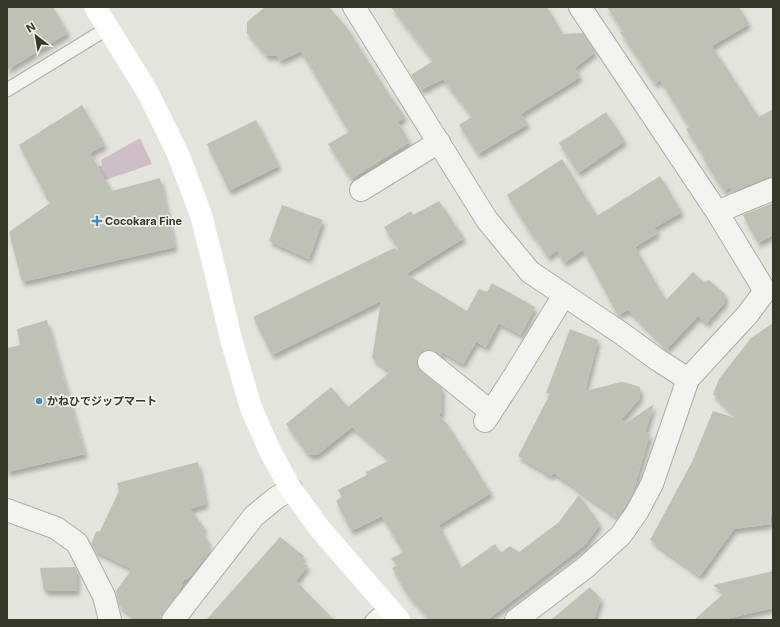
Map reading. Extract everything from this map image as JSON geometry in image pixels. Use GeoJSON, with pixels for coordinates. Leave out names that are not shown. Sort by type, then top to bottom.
{"type":"FeatureCollection","features":[{"type":"Feature","properties":{"kind":"street"},"geometry":{"type":"LineString","coordinates":[[95,7],[147,91],[178,154],[201,215],[231,339],[251,408],[270,453],[291,490],[386,616]]}},
{"type":"Feature","properties":{"kind":"street"},"geometry":{"type":"LineString","coordinates":[[354,7],[487,220],[530,272],[688,379]]}},
{"type":"Feature","properties":{"kind":"street"},"geometry":{"type":"LineString","coordinates":[[516,620],[586,567],[621,535],[637,512],[652,484],[688,379],[769,290],[580,7]]}},
{"type":"Feature","properties":{"kind":"street"},"geometry":{"type":"LineString","coordinates":[[361,190],[439,142]]}},
{"type":"Feature","properties":{"kind":"street"},"geometry":{"type":"LineString","coordinates":[[717,212],[773,189]]}},
{"type":"Feature","properties":{"kind":"street"},"geometry":{"type":"LineString","coordinates":[[429,362],[488,417],[564,295]]}},
{"type":"Feature","properties":{"kind":"street"},"geometry":{"type":"LineString","coordinates":[[173,620],[254,516],[276,498],[291,490]]}},
{"type":"Feature","properties":{"kind":"street"},"geometry":{"type":"LineString","coordinates":[[7,510],[56,528],[78,543],[104,596],[110,620]]}},
{"type":"Feature","properties":{"kind":"lane"},"geometry":{"type":"LineString","coordinates":[[7,90],[108,28]]}},
{"type":"Feature","properties":{"kind":"shaded area"},"geometry":{"type":"Polygon","coordinates":[[[140,138],[152,164],[47,200],[44,188],[78,177],[102,165],[101,160],[140,138]]]}},
{"type":"Feature","properties":{"kind":"building"},"geometry":{"type":"Polygon","coordinates":[[[7,7],[53,7],[68,33],[7,70],[7,7]]]}},
{"type":"Feature","properties":{"kind":"building"},"geometry":{"type":"Polygon","coordinates":[[[265,7],[329,7],[348,29],[405,117],[398,122],[410,142],[351,179],[328,144],[349,132],[301,51],[280,61],[277,56],[267,56],[247,33],[247,22],[265,7]]]}},
{"type":"Feature","properties":{"kind":"building"},"geometry":{"type":"Polygon","coordinates":[[[391,7],[547,7],[563,34],[583,33],[595,52],[575,68],[580,77],[521,114],[528,124],[478,154],[459,125],[472,117],[443,79],[421,90],[411,75],[433,61],[391,7]]]}},
{"type":"Feature","properties":{"kind":"building"},"geometry":{"type":"Polygon","coordinates":[[[607,7],[739,7],[749,24],[712,46],[759,117],[773,109],[773,177],[768,177],[732,192],[730,187],[724,191],[703,159],[705,158],[686,129],[689,127],[660,80],[655,84],[620,32],[623,32],[607,7]]]}},
{"type":"Feature","properties":{"kind":"building","name":"Cocokara Fine"},"geometry":{"type":"Polygon","coordinates":[[[82,105],[105,145],[90,153],[112,191],[160,178],[175,247],[22,282],[9,232],[50,203],[19,145],[82,105]]]}},
{"type":"Feature","properties":{"kind":"building"},"geometry":{"type":"Polygon","coordinates":[[[606,112],[625,141],[578,173],[559,143],[606,112]]]}},
{"type":"Feature","properties":{"kind":"building"},"geometry":{"type":"Polygon","coordinates":[[[256,120],[279,166],[229,191],[207,144],[256,120]]]}},
{"type":"Feature","properties":{"kind":"building"},"geometry":{"type":"Polygon","coordinates":[[[562,159],[597,216],[660,176],[682,212],[654,228],[658,233],[635,247],[666,300],[693,272],[704,282],[709,280],[725,294],[725,302],[707,323],[698,316],[667,349],[628,310],[618,315],[583,250],[564,263],[557,250],[548,257],[534,236],[533,237],[507,195],[562,159]]]}},
{"type":"Feature","properties":{"kind":"building"},"geometry":{"type":"Polygon","coordinates":[[[439,201],[464,238],[406,274],[467,311],[479,289],[487,292],[492,283],[535,307],[521,335],[499,323],[486,347],[476,342],[463,364],[442,352],[442,357],[437,352],[431,350],[424,351],[420,354],[417,360],[417,366],[421,371],[442,388],[442,412],[439,415],[448,425],[491,493],[439,525],[461,568],[495,544],[501,553],[510,546],[519,552],[559,522],[579,495],[600,524],[585,545],[487,620],[431,620],[407,594],[392,568],[397,565],[391,559],[403,552],[382,516],[351,531],[336,501],[342,497],[338,490],[367,475],[366,472],[390,460],[352,427],[317,455],[308,455],[286,424],[331,387],[348,407],[390,372],[372,358],[381,301],[272,355],[253,317],[394,248],[399,250],[384,227],[411,211],[413,215],[439,201]]]}},
{"type":"Feature","properties":{"kind":"building"},"geometry":{"type":"Polygon","coordinates":[[[773,203],[773,235],[758,243],[743,215],[773,203]]]}},
{"type":"Feature","properties":{"kind":"building"},"geometry":{"type":"Polygon","coordinates":[[[282,205],[323,220],[309,259],[269,241],[282,205]]]}},
{"type":"Feature","properties":{"kind":"building","name":"かねひでジップマート"},"geometry":{"type":"Polygon","coordinates":[[[47,320],[85,454],[7,472],[7,348],[20,345],[17,329],[47,320]]]}},
{"type":"Feature","properties":{"kind":"building"},"geometry":{"type":"Polygon","coordinates":[[[773,323],[773,517],[771,517],[770,524],[734,529],[700,576],[650,540],[692,462],[713,411],[738,419],[713,394],[719,379],[751,338],[773,323]]]}},
{"type":"Feature","properties":{"kind":"building"},"geometry":{"type":"Polygon","coordinates":[[[570,329],[598,340],[585,391],[621,382],[640,387],[640,398],[622,419],[626,423],[654,404],[645,433],[650,434],[632,495],[618,518],[554,473],[551,476],[518,456],[550,394],[546,393],[570,329]]]}},
{"type":"Feature","properties":{"kind":"building"},"geometry":{"type":"Polygon","coordinates":[[[198,462],[206,504],[190,509],[204,527],[202,532],[209,542],[207,544],[211,550],[190,577],[184,580],[178,594],[163,613],[161,620],[138,620],[119,606],[116,591],[132,569],[95,551],[91,544],[96,532],[100,531],[119,491],[117,483],[198,462]]]}},
{"type":"Feature","properties":{"kind":"building"},"geometry":{"type":"Polygon","coordinates":[[[280,537],[304,556],[301,561],[308,566],[296,581],[334,620],[206,620],[280,537]]]}},
{"type":"Feature","properties":{"kind":"building"},"geometry":{"type":"Polygon","coordinates":[[[75,567],[77,570],[77,591],[44,591],[40,568],[75,567]]]}},
{"type":"Feature","properties":{"kind":"building"},"geometry":{"type":"Polygon","coordinates":[[[773,571],[773,608],[721,620],[694,620],[724,593],[713,585],[773,571]]]}},
{"type":"Feature","properties":{"kind":"building"},"geometry":{"type":"Polygon","coordinates":[[[590,587],[601,599],[594,620],[551,620],[590,587]]]}},
{"type":"Feature","properties":{"kind":"place","name":"Cocokara Fine"},"geometry":{"type":"Point","coordinates":[97,221]}},
{"type":"Feature","properties":{"kind":"place","name":"かねひでジップマート"},"geometry":{"type":"Point","coordinates":[39,401]}}]}
